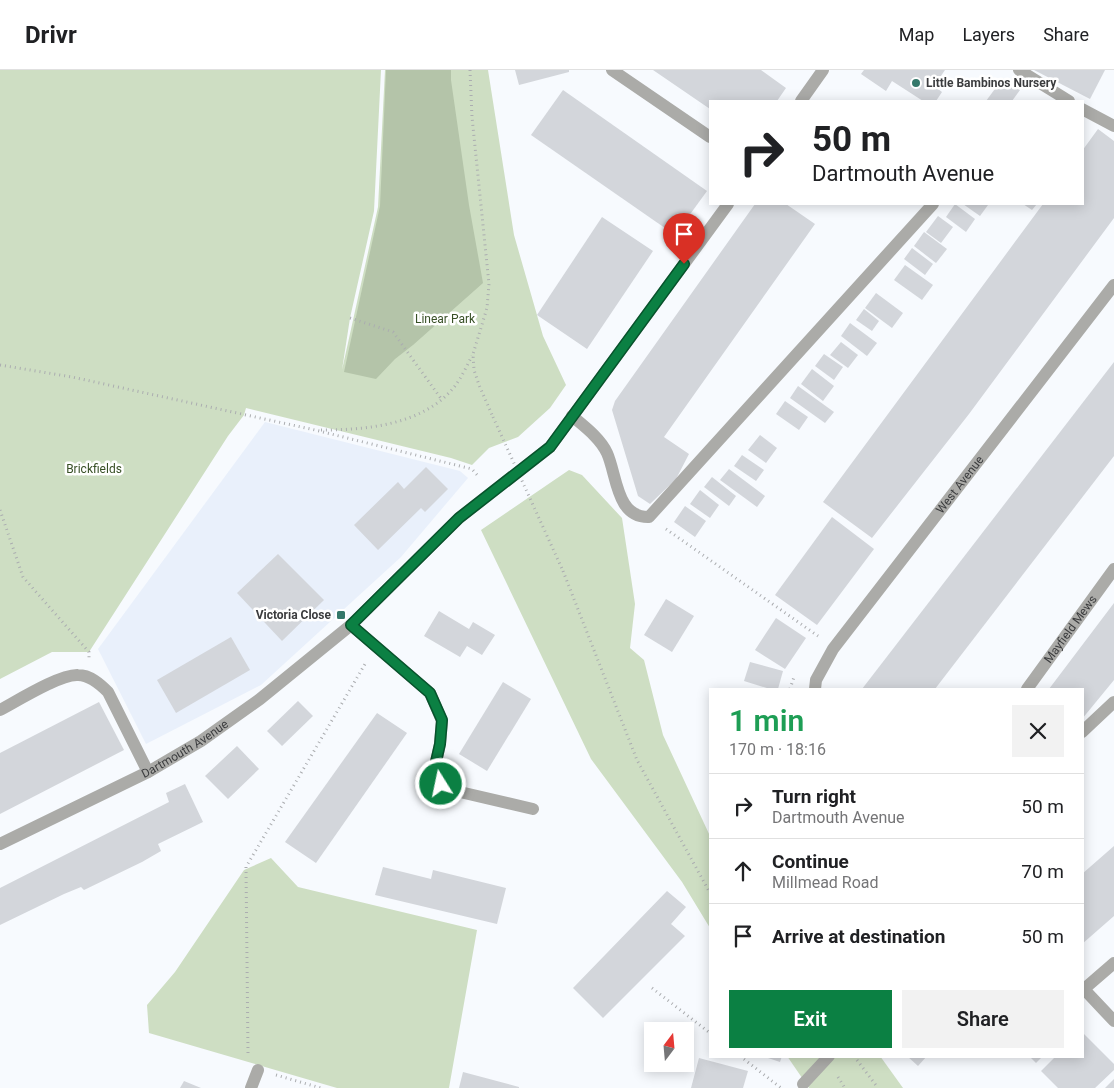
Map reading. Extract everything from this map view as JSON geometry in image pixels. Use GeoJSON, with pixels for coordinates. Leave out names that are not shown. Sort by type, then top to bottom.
{"type":"FeatureCollection","features":[{"type":"Feature","properties":{"kind":"street"},"geometry":{"type":"LineString","coordinates":[[612,70],[709,136]]}},
{"type":"Feature","properties":{"kind":"street"},"geometry":{"type":"LineString","coordinates":[[802,100],[823,70]]}},
{"type":"Feature","properties":{"kind":"street"},"geometry":{"type":"LineString","coordinates":[[1019,70],[1051,98]]}},
{"type":"Feature","properties":{"kind":"street"},"geometry":{"type":"LineString","coordinates":[[1084,110],[1114,126]]}},
{"type":"Feature","properties":{"kind":"street","name":"Dartmouth Avenue"},"geometry":{"type":"LineString","coordinates":[[0,844],[148,772],[201,740],[260,699],[351,625],[459,518],[491,491],[550,447],[727,205]]}},
{"type":"Feature","properties":{"kind":"street"},"geometry":{"type":"LineString","coordinates":[[572,416],[598,439],[607,453],[620,498],[632,512],[643,517],[649,517],[932,205]]}},
{"type":"Feature","properties":{"kind":"street","name":"West Avenue"},"geometry":{"type":"LineString","coordinates":[[816,688],[816,680],[833,649],[1114,285]]}},
{"type":"Feature","properties":{"kind":"street","name":"Mayfield Mews"},"geometry":{"type":"LineString","coordinates":[[1028,688],[1114,569]]}},
{"type":"Feature","properties":{"kind":"street"},"geometry":{"type":"LineString","coordinates":[[351,625],[430,693],[442,720],[440,744],[435,766],[441,784],[460,792],[533,809]]}},
{"type":"Feature","properties":{"kind":"street"},"geometry":{"type":"LineString","coordinates":[[0,710],[64,676],[78,674],[87,677],[98,682],[108,692],[148,772]]}},
{"type":"Feature","properties":{"kind":"street"},"geometry":{"type":"LineString","coordinates":[[1084,730],[1114,702]]}},
{"type":"Feature","properties":{"kind":"street"},"geometry":{"type":"LineString","coordinates":[[1084,987],[1114,963]]}},
{"type":"Feature","properties":{"kind":"street"},"geometry":{"type":"LineString","coordinates":[[1084,989],[1114,1021]]}},
{"type":"Feature","properties":{"kind":"street"},"geometry":{"type":"LineString","coordinates":[[801,1086],[827,1058]]}},
{"type":"Feature","properties":{"kind":"street"},"geometry":{"type":"LineString","coordinates":[[251,1088],[258,1070]]}},
{"type":"Feature","properties":{"kind":"path"},"geometry":{"type":"LineString","coordinates":[[315,430],[351,430],[384,425],[415,415],[442,400],[456,385],[473,354],[487,308],[490,284],[472,117],[470,70]]}},
{"type":"Feature","properties":{"kind":"path"},"geometry":{"type":"LineString","coordinates":[[350,318],[393,332],[442,400]]}},
{"type":"Feature","properties":{"kind":"path"},"geometry":{"type":"LineString","coordinates":[[473,354],[474,370],[479,385],[563,571],[637,760],[709,891]]}},
{"type":"Feature","properties":{"kind":"path"},"geometry":{"type":"LineString","coordinates":[[0,365],[72,377],[315,430],[472,469],[491,491]]}},
{"type":"Feature","properties":{"kind":"path"},"geometry":{"type":"LineString","coordinates":[[0,510],[23,577],[89,652],[87,677]]}},
{"type":"Feature","properties":{"kind":"path"},"geometry":{"type":"LineString","coordinates":[[649,517],[821,638]]}},
{"type":"Feature","properties":{"kind":"path"},"geometry":{"type":"LineString","coordinates":[[321,1088],[258,1070],[248,1059],[246,867],[375,646]]}},
{"type":"Feature","properties":{"kind":"path"},"geometry":{"type":"LineString","coordinates":[[790,688],[799,670]]}},
{"type":"Feature","properties":{"kind":"path"},"geometry":{"type":"LineString","coordinates":[[652,988],[709,1032]]}},
{"type":"Feature","properties":{"kind":"path"},"geometry":{"type":"LineString","coordinates":[[742,1058],[780,1088]]}},
{"type":"Feature","properties":{"kind":"path"},"geometry":{"type":"LineString","coordinates":[[856,1058],[878,1088]]}},
{"type":"Feature","properties":{"kind":"shaded area"},"geometry":{"type":"Polygon","coordinates":[[[265,422],[460,471],[468,478],[401,557],[261,685],[146,744],[98,649],[265,422]]]}},
{"type":"Feature","properties":{"kind":"green space"},"geometry":{"type":"Polygon","coordinates":[[[0,70],[381,70],[374,211],[350,318],[342,370],[378,207],[385,70],[488,70],[514,235],[543,336],[566,385],[550,408],[518,437],[489,448],[472,465],[451,458],[246,408],[244,415],[228,436],[89,652],[52,652],[0,679],[0,70]]]}},
{"type":"Feature","properties":{"kind":"green space"},"geometry":{"type":"Polygon","coordinates":[[[386,70],[451,70],[469,205],[483,283],[395,359],[376,379],[344,372],[380,206],[386,70]]]}},
{"type":"Feature","properties":{"kind":"green space"},"geometry":{"type":"Polygon","coordinates":[[[569,470],[582,475],[622,518],[635,604],[630,648],[644,660],[663,735],[709,834],[709,926],[682,882],[591,759],[481,530],[569,470]]]}},
{"type":"Feature","properties":{"kind":"green space"},"geometry":{"type":"Polygon","coordinates":[[[271,858],[298,887],[477,930],[449,1088],[337,1088],[149,1033],[147,1005],[175,972],[244,870],[271,858]]]}},
{"type":"Feature","properties":{"kind":"green space"},"geometry":{"type":"Polygon","coordinates":[[[788,1058],[881,1058],[903,1088],[809,1088],[788,1058]]]}},
{"type":"Feature","properties":{"kind":"building"},"geometry":{"type":"Polygon","coordinates":[[[515,70],[569,70],[569,72],[519,85],[515,70]]]}},
{"type":"Feature","properties":{"kind":"building"},"geometry":{"type":"Polygon","coordinates":[[[653,70],[761,70],[786,88],[778,100],[709,100],[709,108],[653,70]]]}},
{"type":"Feature","properties":{"kind":"building","name":"Little Bambinos Nursery"},"geometry":{"type":"Polygon","coordinates":[[[864,70],[945,70],[934,86],[942,92],[937,100],[921,100],[892,81],[886,91],[861,74],[864,70]]]}},
{"type":"Feature","properties":{"kind":"building"},"geometry":{"type":"Polygon","coordinates":[[[1034,70],[1105,70],[1090,99],[1034,70]]]}},
{"type":"Feature","properties":{"kind":"building"},"geometry":{"type":"Polygon","coordinates":[[[1003,78],[1020,90],[1013,100],[987,100],[1003,78]]]}},
{"type":"Feature","properties":{"kind":"building"},"geometry":{"type":"Polygon","coordinates":[[[563,90],[707,191],[675,235],[531,135],[563,90]]]}},
{"type":"Feature","properties":{"kind":"building"},"geometry":{"type":"Polygon","coordinates":[[[1098,129],[1114,141],[1114,218],[969,414],[872,538],[823,502],[1042,205],[1084,205],[1084,148],[1098,129]]]}},
{"type":"Feature","properties":{"kind":"building"},"geometry":{"type":"Polygon","coordinates":[[[754,205],[787,205],[815,224],[664,437],[689,454],[676,479],[650,504],[638,496],[612,410],[615,401],[754,205]]]}},
{"type":"Feature","properties":{"kind":"building"},"geometry":{"type":"Polygon","coordinates":[[[954,205],[956,205],[975,219],[966,232],[946,217],[954,205]]]}},
{"type":"Feature","properties":{"kind":"building"},"geometry":{"type":"Polygon","coordinates":[[[964,205],[988,205],[980,216],[964,205]]]}},
{"type":"Feature","properties":{"kind":"building"},"geometry":{"type":"Polygon","coordinates":[[[1024,205],[1036,205],[1032,210],[1024,205]]]}},
{"type":"Feature","properties":{"kind":"building"},"geometry":{"type":"Polygon","coordinates":[[[938,216],[953,227],[941,243],[926,232],[938,216]]]}},
{"type":"Feature","properties":{"kind":"building"},"geometry":{"type":"Polygon","coordinates":[[[602,217],[653,251],[587,349],[537,315],[602,217]]]}},
{"type":"Feature","properties":{"kind":"building"},"geometry":{"type":"Polygon","coordinates":[[[924,232],[947,249],[936,263],[914,246],[924,232]]]}},
{"type":"Feature","properties":{"kind":"building"},"geometry":{"type":"Polygon","coordinates":[[[912,248],[933,264],[925,275],[904,259],[912,248]]]}},
{"type":"Feature","properties":{"kind":"building"},"geometry":{"type":"Polygon","coordinates":[[[905,265],[933,285],[922,300],[894,280],[905,265]]]}},
{"type":"Feature","properties":{"kind":"building"},"geometry":{"type":"Polygon","coordinates":[[[876,293],[903,313],[892,328],[865,308],[876,293]]]}},
{"type":"Feature","properties":{"kind":"building"},"geometry":{"type":"Polygon","coordinates":[[[864,309],[879,321],[872,331],[856,320],[864,309]]]}},
{"type":"Feature","properties":{"kind":"building"},"geometry":{"type":"Polygon","coordinates":[[[850,323],[877,343],[867,356],[841,336],[850,323]]]}},
{"type":"Feature","properties":{"kind":"building"},"geometry":{"type":"Polygon","coordinates":[[[841,342],[858,355],[848,368],[830,355],[841,342]]]}},
{"type":"Feature","properties":{"kind":"building"},"geometry":{"type":"Polygon","coordinates":[[[824,354],[843,367],[834,380],[815,366],[824,354]]]}},
{"type":"Feature","properties":{"kind":"building"},"geometry":{"type":"Polygon","coordinates":[[[1114,362],[1114,456],[936,688],[863,688],[1114,362]]]}},
{"type":"Feature","properties":{"kind":"building"},"geometry":{"type":"Polygon","coordinates":[[[812,369],[834,386],[823,401],[801,384],[812,369]]]}},
{"type":"Feature","properties":{"kind":"building"},"geometry":{"type":"Polygon","coordinates":[[[798,386],[834,412],[825,423],[790,398],[798,386]]]}},
{"type":"Feature","properties":{"kind":"building"},"geometry":{"type":"Polygon","coordinates":[[[785,401],[808,417],[799,430],[776,414],[785,401]]]}},
{"type":"Feature","properties":{"kind":"building"},"geometry":{"type":"Polygon","coordinates":[[[760,435],[777,448],[766,463],[748,450],[760,435]]]}},
{"type":"Feature","properties":{"kind":"building"},"geometry":{"type":"Polygon","coordinates":[[[742,455],[764,470],[756,481],[734,466],[742,455]]]}},
{"type":"Feature","properties":{"kind":"building"},"geometry":{"type":"Polygon","coordinates":[[[426,467],[448,489],[425,512],[421,508],[378,550],[354,525],[398,482],[404,489],[426,467]]]}},
{"type":"Feature","properties":{"kind":"building"},"geometry":{"type":"Polygon","coordinates":[[[729,469],[765,496],[757,507],[720,480],[729,469]]]}},
{"type":"Feature","properties":{"kind":"building"},"geometry":{"type":"Polygon","coordinates":[[[712,477],[736,496],[729,506],[704,487],[712,477]]]}},
{"type":"Feature","properties":{"kind":"building"},"geometry":{"type":"Polygon","coordinates":[[[700,490],[719,505],[710,518],[690,504],[700,490]]]}},
{"type":"Feature","properties":{"kind":"building"},"geometry":{"type":"Polygon","coordinates":[[[685,506],[706,521],[695,537],[674,522],[685,506]]]}},
{"type":"Feature","properties":{"kind":"building"},"geometry":{"type":"Polygon","coordinates":[[[832,517],[874,549],[817,625],[775,595],[832,517]]]}},
{"type":"Feature","properties":{"kind":"building"},"geometry":{"type":"Polygon","coordinates":[[[278,554],[324,600],[282,641],[237,593],[278,554]]]}},
{"type":"Feature","properties":{"kind":"building"},"geometry":{"type":"Polygon","coordinates":[[[666,599],[694,616],[672,652],[644,635],[666,599]]]}},
{"type":"Feature","properties":{"kind":"building"},"geometry":{"type":"Polygon","coordinates":[[[1114,603],[1114,680],[1084,717],[1084,688],[1050,688],[1114,603]]]}},
{"type":"Feature","properties":{"kind":"building"},"geometry":{"type":"Polygon","coordinates":[[[439,611],[469,629],[473,622],[495,635],[482,655],[467,646],[460,657],[424,636],[439,611]]]}},
{"type":"Feature","properties":{"kind":"building"},"geometry":{"type":"Polygon","coordinates":[[[776,618],[806,638],[785,669],[755,650],[776,618]]]}},
{"type":"Feature","properties":{"kind":"building"},"geometry":{"type":"Polygon","coordinates":[[[231,637],[250,670],[176,713],[157,680],[231,637]]]}},
{"type":"Feature","properties":{"kind":"building"},"geometry":{"type":"Polygon","coordinates":[[[750,662],[783,671],[778,688],[767,688],[744,681],[750,662]]]}},
{"type":"Feature","properties":{"kind":"building"},"geometry":{"type":"Polygon","coordinates":[[[503,682],[531,699],[487,771],[459,754],[503,682]]]}},
{"type":"Feature","properties":{"kind":"building"},"geometry":{"type":"Polygon","coordinates":[[[298,701],[313,716],[282,746],[267,731],[298,701]]]}},
{"type":"Feature","properties":{"kind":"building"},"geometry":{"type":"Polygon","coordinates":[[[99,702],[124,750],[0,814],[0,753],[99,702]]]}},
{"type":"Feature","properties":{"kind":"building"},"geometry":{"type":"Polygon","coordinates":[[[377,713],[407,733],[316,863],[285,842],[377,713]]]}},
{"type":"Feature","properties":{"kind":"building"},"geometry":{"type":"Polygon","coordinates":[[[237,746],[259,769],[228,799],[205,776],[237,746]]]}},
{"type":"Feature","properties":{"kind":"building"},"geometry":{"type":"Polygon","coordinates":[[[185,784],[203,822],[158,844],[161,851],[142,862],[84,890],[81,887],[64,894],[0,925],[0,888],[169,802],[166,793],[185,784]]]}},
{"type":"Feature","properties":{"kind":"building"},"geometry":{"type":"Polygon","coordinates":[[[1114,846],[1114,916],[1084,942],[1084,872],[1114,846]]]}},
{"type":"Feature","properties":{"kind":"building"},"geometry":{"type":"Polygon","coordinates":[[[383,867],[431,879],[433,870],[506,888],[497,924],[375,895],[383,867]]]}},
{"type":"Feature","properties":{"kind":"building"},"geometry":{"type":"Polygon","coordinates":[[[667,891],[686,907],[671,924],[685,936],[603,1018],[573,988],[667,891]]]}},
{"type":"Feature","properties":{"kind":"building"},"geometry":{"type":"Polygon","coordinates":[[[1084,1034],[1114,1064],[1114,1070],[1095,1088],[1058,1088],[1041,1071],[1054,1058],[1084,1058],[1084,1034]]]}},
{"type":"Feature","properties":{"kind":"building"},"geometry":{"type":"Polygon","coordinates":[[[699,1058],[748,1071],[743,1088],[691,1088],[699,1058]]]}},
{"type":"Feature","properties":{"kind":"building"},"geometry":{"type":"Polygon","coordinates":[[[768,1058],[781,1058],[780,1062],[768,1058]]]}},
{"type":"Feature","properties":{"kind":"building"},"geometry":{"type":"Polygon","coordinates":[[[909,1058],[925,1058],[918,1066],[909,1058]]]}},
{"type":"Feature","properties":{"kind":"building"},"geometry":{"type":"Polygon","coordinates":[[[1031,1058],[1041,1058],[1036,1063],[1031,1058]]]}},
{"type":"Feature","properties":{"kind":"building"},"geometry":{"type":"Polygon","coordinates":[[[463,1072],[519,1087],[519,1088],[459,1088],[463,1072]]]}},
{"type":"Feature","properties":{"kind":"building"},"geometry":{"type":"Polygon","coordinates":[[[1114,1079],[1114,1088],[1105,1088],[1114,1079]]]}},
{"type":"Feature","properties":{"kind":"building"},"geometry":{"type":"Polygon","coordinates":[[[184,1081],[201,1088],[180,1088],[184,1081]]]}},
{"type":"Feature","properties":{"kind":"place","name":"Little Bambinos Nursery"},"geometry":{"type":"Point","coordinates":[916,83]}},
{"type":"Feature","properties":{"kind":"place","name":"Victoria Close"},"geometry":{"type":"Point","coordinates":[341,615]}},
{"type":"Feature","properties":{"kind":"route"},"geometry":{"type":"LineString","coordinates":[[441,784],[435,766],[440,744],[442,720],[430,693],[351,625],[459,518],[491,491],[550,447],[684,264]]}},
{"type":"Feature","properties":{"kind":"park label","name":"Linear Park"},"geometry":{"type":"Point","coordinates":[445,319]}},
{"type":"Feature","properties":{"kind":"park label","name":"Brickfields"},"geometry":{"type":"Point","coordinates":[94,469]}}]}
